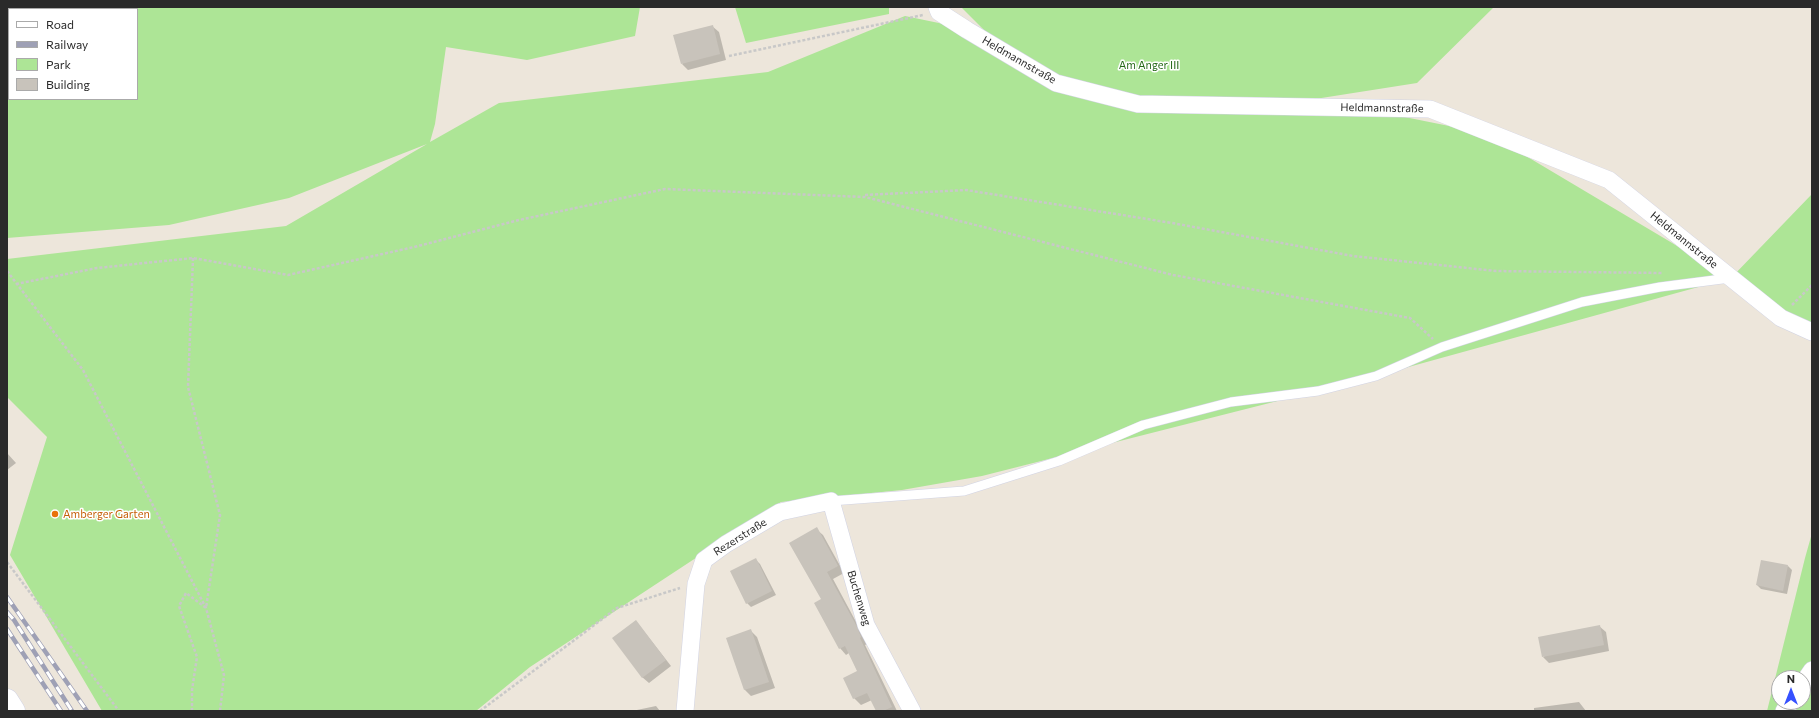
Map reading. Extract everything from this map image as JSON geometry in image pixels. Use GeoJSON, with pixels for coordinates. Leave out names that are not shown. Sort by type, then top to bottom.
{"type":"FeatureCollection","features":[{"type":"Feature","properties":{"kind":"street","name":"Heldmannstraße"},"geometry":{"type":"LineString","coordinates":[[938,10],[1056,83],[1138,104],[1430,109],[1609,180],[1782,318],[1812,332]]}},
{"type":"Feature","properties":{"kind":"street","name":"Rezerstraße"},"geometry":{"type":"LineString","coordinates":[[685,711],[696,584],[704,560],[733,540],[780,512],[831,501]]}},
{"type":"Feature","properties":{"kind":"street","name":"Buchenweg"},"geometry":{"type":"LineString","coordinates":[[831,501],[866,625],[912,711]]}},
{"type":"Feature","properties":{"kind":"street"},"geometry":{"type":"LineString","coordinates":[[7,700],[14,711]]}},
{"type":"Feature","properties":{"kind":"lane"},"geometry":{"type":"LineString","coordinates":[[831,501],[964,490],[1059,461],[1143,425],[1231,402],[1318,391],[1376,376],[1442,347],[1582,302],[1660,287],[1731,278]]}},
{"type":"Feature","properties":{"kind":"path"},"geometry":{"type":"LineString","coordinates":[[729,56],[938,10]]}},
{"type":"Feature","properties":{"kind":"path"},"geometry":{"type":"LineString","coordinates":[[16,284],[98,268],[193,258],[288,275],[414,247],[519,220],[665,189],[848,196],[865,197],[1173,275],[1410,318],[1442,347]]}},
{"type":"Feature","properties":{"kind":"path"},"geometry":{"type":"LineString","coordinates":[[848,196],[966,190],[1172,223],[1353,256],[1496,271],[1669,274]]}},
{"type":"Feature","properties":{"kind":"path"},"geometry":{"type":"LineString","coordinates":[[193,258],[188,387],[220,515],[206,608]]}},
{"type":"Feature","properties":{"kind":"path"},"geometry":{"type":"LineString","coordinates":[[7,271],[83,370],[206,608],[224,675],[220,711]]}},
{"type":"Feature","properties":{"kind":"path"},"geometry":{"type":"LineString","coordinates":[[1782,318],[1812,285]]}},
{"type":"Feature","properties":{"kind":"path"},"geometry":{"type":"LineString","coordinates":[[7,562],[119,711]]}},
{"type":"Feature","properties":{"kind":"path"},"geometry":{"type":"LineString","coordinates":[[480,711],[617,608],[696,584]]}},
{"type":"Feature","properties":{"kind":"path"},"geometry":{"type":"LineString","coordinates":[[192,711],[192,690],[197,656],[179,606],[186,593],[206,608]]}},
{"type":"Feature","properties":{"kind":"green space","name":"Am Anger III"},"geometry":{"type":"Polygon","coordinates":[[[7,7],[640,7],[635,36],[527,60],[446,47],[435,124],[430,142],[499,103],[768,72],[905,16],[987,33],[961,7],[1494,7],[1417,83],[1315,99],[1489,134],[1731,278],[1376,376],[982,476],[902,490],[781,502],[530,667],[476,711],[102,711],[10,555],[47,437],[7,397],[7,259],[286,226],[427,144],[289,198],[169,225],[7,238],[7,7]]]}},
{"type":"Feature","properties":{"kind":"green space"},"geometry":{"type":"Polygon","coordinates":[[[735,7],[889,7],[889,14],[746,43],[735,7]]]}},
{"type":"Feature","properties":{"kind":"green space"},"geometry":{"type":"Polygon","coordinates":[[[1812,194],[1812,338],[1731,278],[1812,194]]]}},
{"type":"Feature","properties":{"kind":"green space"},"geometry":{"type":"Polygon","coordinates":[[[1812,533],[1812,711],[1767,711],[1771,695],[1771,710],[1811,710],[1811,670],[1777,670],[1812,533]]]}},
{"type":"Feature","properties":{"kind":"building"},"geometry":{"type":"Polygon","coordinates":[[[713,25],[720,54],[681,64],[673,35],[713,25]]]}},
{"type":"Feature","properties":{"kind":"building"},"geometry":{"type":"Polygon","coordinates":[[[817,527],[838,566],[827,572],[856,625],[861,637],[860,638],[892,707],[883,711],[876,711],[867,693],[853,699],[843,678],[857,671],[845,646],[839,649],[814,603],[821,599],[789,543],[817,527]]]}},
{"type":"Feature","properties":{"kind":"building"},"geometry":{"type":"Polygon","coordinates":[[[756,558],[772,591],[746,604],[730,571],[756,558]]]}},
{"type":"Feature","properties":{"kind":"building"},"geometry":{"type":"Polygon","coordinates":[[[1761,560],[1788,565],[1783,591],[1756,585],[1761,560]]]}},
{"type":"Feature","properties":{"kind":"building"},"geometry":{"type":"Polygon","coordinates":[[[636,620],[666,660],[642,678],[612,638],[636,620]]]}},
{"type":"Feature","properties":{"kind":"building"},"geometry":{"type":"Polygon","coordinates":[[[1600,625],[1604,645],[1542,657],[1538,637],[1600,625]]]}},
{"type":"Feature","properties":{"kind":"building"},"geometry":{"type":"Polygon","coordinates":[[[751,629],[769,682],[744,690],[726,638],[751,629]]]}},
{"type":"Feature","properties":{"kind":"railway"},"geometry":{"type":"LineString","coordinates":[[7,597],[87,711]]}},
{"type":"Feature","properties":{"kind":"railway"},"geometry":{"type":"LineString","coordinates":[[7,612],[14,620],[72,711]]}},
{"type":"Feature","properties":{"kind":"railway"},"geometry":{"type":"LineString","coordinates":[[7,629],[61,711]]}},
{"type":"Feature","properties":{"kind":"place","name":"Amberger Garten"},"geometry":{"type":"Point","coordinates":[55,514]}}]}
